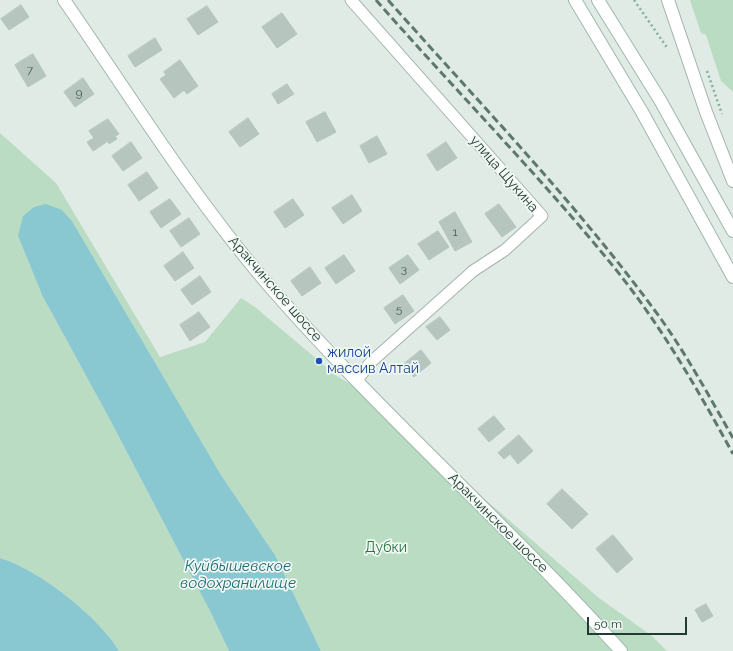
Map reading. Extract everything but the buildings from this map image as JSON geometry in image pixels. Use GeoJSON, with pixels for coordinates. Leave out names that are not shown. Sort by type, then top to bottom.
{"type":"FeatureCollection","features":[{"type":"Feature","properties":{"kind":"main road","name":"Аракчинское шоссе"},"geometry":{"type":"LineString","coordinates":[[64,0],[212,215],[265,281],[357,380],[584,609],[622,651]]}},
{"type":"Feature","properties":{"kind":"main road"},"geometry":{"type":"LineString","coordinates":[[575,0],[642,112],[733,277]]}},
{"type":"Feature","properties":{"kind":"main road"},"geometry":{"type":"LineString","coordinates":[[598,0],[660,100],[733,231]]}},
{"type":"Feature","properties":{"kind":"main road"},"geometry":{"type":"LineString","coordinates":[[668,0],[711,126],[733,181]]}},
{"type":"Feature","properties":{"kind":"street","name":"улица Щукина"},"geometry":{"type":"LineString","coordinates":[[351,0],[542,216],[505,250],[473,271],[371,362],[357,380]]}},
{"type":"Feature","properties":{"kind":"path"},"geometry":{"type":"LineString","coordinates":[[634,0],[668,49]]}},
{"type":"Feature","properties":{"kind":"path"},"geometry":{"type":"LineString","coordinates":[[706,69],[723,118]]}},
{"type":"Feature","properties":{"kind":"green space"},"geometry":{"type":"Polygon","coordinates":[[[690,0],[733,0],[733,92],[721,81],[706,35],[701,33],[690,0]]]}},
{"type":"Feature","properties":{"kind":"green space","name":"Дубки"},"geometry":{"type":"Polygon","coordinates":[[[0,133],[56,183],[160,357],[205,342],[241,298],[255,307],[338,377],[354,386],[599,598],[652,636],[667,651],[321,651],[275,555],[221,475],[72,221],[62,210],[18,236],[42,295],[108,416],[211,613],[229,651],[119,651],[110,638],[97,624],[66,596],[32,572],[0,558],[0,133]]]}},
{"type":"Feature","properties":{"kind":"water","name":"Куйбышевское водохранилище"},"geometry":{"type":"Polygon","coordinates":[[[46,204],[62,210],[72,221],[221,475],[275,555],[321,651],[229,651],[211,613],[108,416],[42,295],[18,236],[23,216],[34,207],[46,204]]]}},
{"type":"Feature","properties":{"kind":"water"},"geometry":{"type":"Polygon","coordinates":[[[0,558],[32,572],[66,596],[97,624],[110,638],[119,651],[0,651],[0,558]]]}},
{"type":"Feature","properties":{"kind":"railway"},"geometry":{"type":"LineString","coordinates":[[376,0],[526,165],[613,266],[647,311],[677,357],[733,454]]}},
{"type":"Feature","properties":{"kind":"railway"},"geometry":{"type":"LineString","coordinates":[[388,0],[529,156],[630,277],[680,348],[733,438]]}},
{"type":"Feature","properties":{"kind":"place","name":"жилой массив Алтай"},"geometry":{"type":"Point","coordinates":[319,361]}}]}
